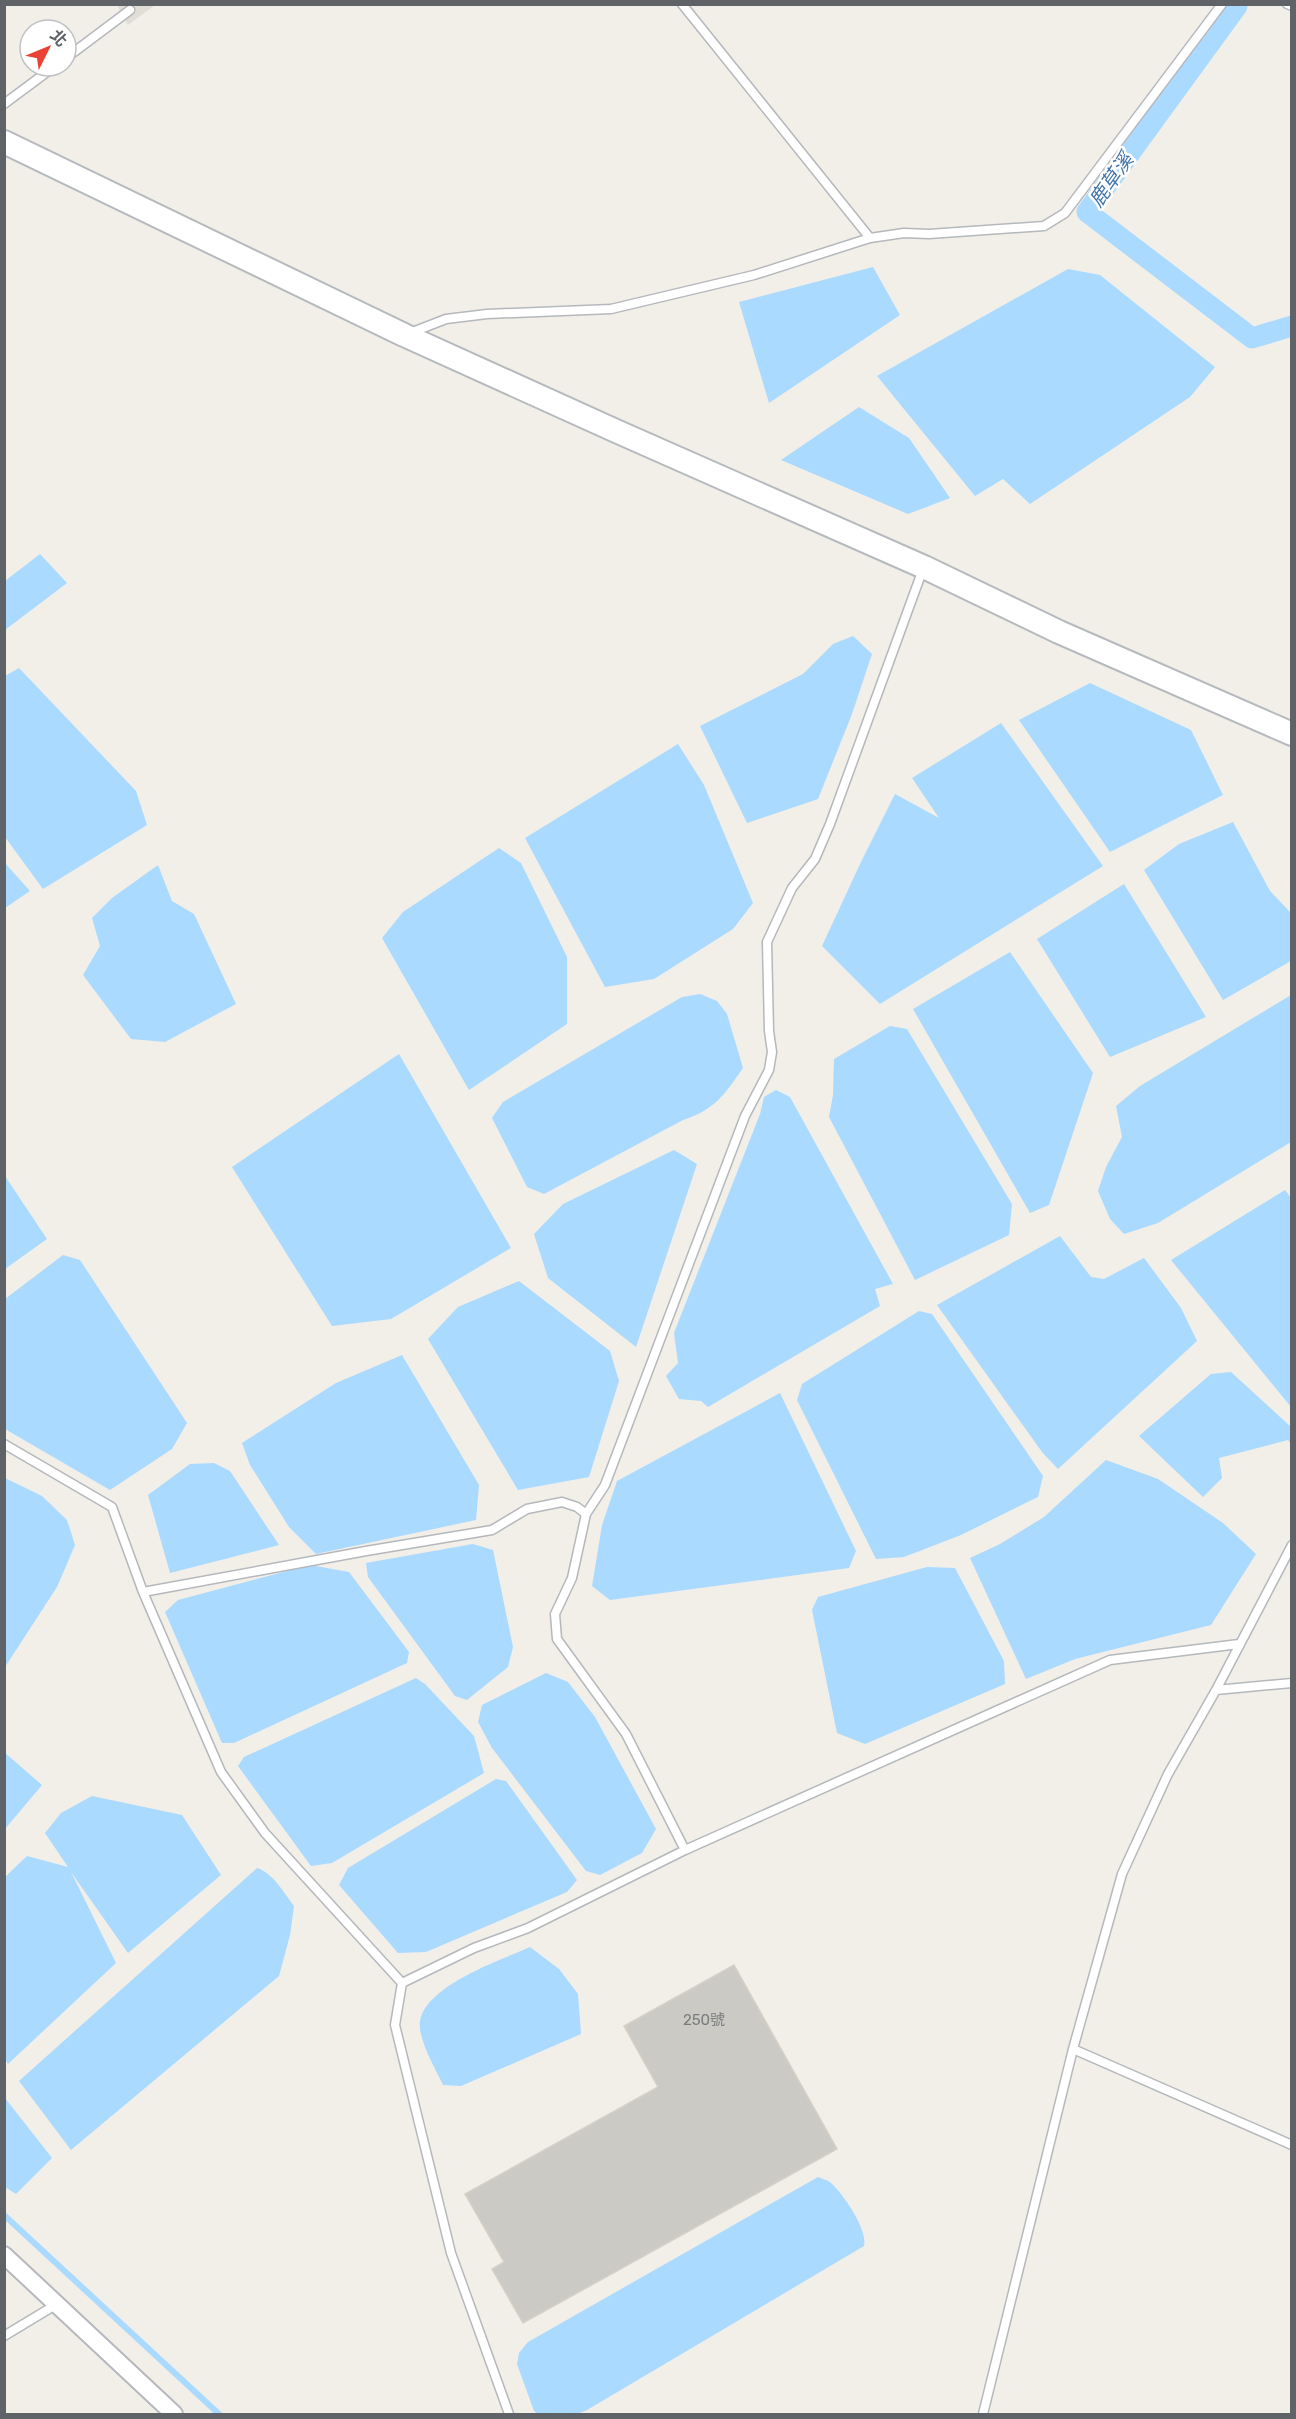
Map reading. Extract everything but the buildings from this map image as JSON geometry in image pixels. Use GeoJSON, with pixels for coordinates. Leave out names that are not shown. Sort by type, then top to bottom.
{"type":"FeatureCollection","features":[{"type":"Feature","properties":{"kind":"street"},"geometry":{"type":"LineString","coordinates":[[4,142],[404,335],[924,567],[1059,632],[1292,734]]}},
{"type":"Feature","properties":{"kind":"street"},"geometry":{"type":"LineString","coordinates":[[4,2255],[174,2415]]}},
{"type":"Feature","properties":{"kind":"lane"},"geometry":{"type":"LineString","coordinates":[[682,4],[870,238]]}},
{"type":"Feature","properties":{"kind":"lane"},"geometry":{"type":"LineString","coordinates":[[404,335],[446,319],[487,314],[611,309],[754,275],[870,238],[904,233],[929,234],[1044,226],[1065,213],[1222,4]]}},
{"type":"Feature","properties":{"kind":"lane"},"geometry":{"type":"LineString","coordinates":[[1287,4],[1292,6]]}},
{"type":"Feature","properties":{"kind":"lane"},"geometry":{"type":"LineString","coordinates":[[78,49],[130,10]]}},
{"type":"Feature","properties":{"kind":"lane"},"geometry":{"type":"LineString","coordinates":[[4,104],[39,78]]}},
{"type":"Feature","properties":{"kind":"lane"},"geometry":{"type":"LineString","coordinates":[[685,1850],[627,1734],[557,1639],[555,1614],[572,1578],[586,1514],[605,1485],[745,1116],[769,1070],[772,1052],[768,1031],[766,942],[792,888],[815,859],[830,824],[924,567]]}},
{"type":"Feature","properties":{"kind":"lane"},"geometry":{"type":"LineString","coordinates":[[4,1444],[112,1507],[143,1592],[221,1772],[266,1833],[402,1983]]}},
{"type":"Feature","properties":{"kind":"lane"},"geometry":{"type":"LineString","coordinates":[[143,1592],[492,1530],[527,1509],[562,1502],[577,1507],[586,1514]]}},
{"type":"Feature","properties":{"kind":"lane"},"geometry":{"type":"LineString","coordinates":[[983,2415],[1073,2049],[1122,1874],[1168,1774],[1216,1690],[1292,1545]]}},
{"type":"Feature","properties":{"kind":"lane"},"geometry":{"type":"LineString","coordinates":[[402,1983],[474,1948],[528,1928],[685,1850],[1110,1660],[1239,1644]]}},
{"type":"Feature","properties":{"kind":"lane"},"geometry":{"type":"LineString","coordinates":[[1216,1690],[1292,1683]]}},
{"type":"Feature","properties":{"kind":"lane"},"geometry":{"type":"LineString","coordinates":[[402,1983],[395,2025],[448,2242],[509,2415]]}},
{"type":"Feature","properties":{"kind":"lane"},"geometry":{"type":"LineString","coordinates":[[1073,2049],[1292,2145]]}},
{"type":"Feature","properties":{"kind":"lane"},"geometry":{"type":"LineString","coordinates":[[4,2336],[57,2304]]}},
{"type":"Feature","properties":{"kind":"shaded area"},"geometry":{"type":"Polygon","coordinates":[[[117,5],[155,5],[128,25],[117,5]]]}},
{"type":"Feature","properties":{"kind":"water"},"geometry":{"type":"Polygon","coordinates":[[[873,267],[900,315],[769,403],[739,302],[873,267]]]}},
{"type":"Feature","properties":{"kind":"water"},"geometry":{"type":"Polygon","coordinates":[[[1068,269],[1100,275],[1215,367],[1190,397],[1030,504],[1003,479],[975,496],[877,376],[1068,269]]]}},
{"type":"Feature","properties":{"kind":"water"},"geometry":{"type":"Polygon","coordinates":[[[859,407],[909,438],[950,498],[908,514],[781,460],[859,407]]]}},
{"type":"Feature","properties":{"kind":"water"},"geometry":{"type":"Polygon","coordinates":[[[40,554],[67,583],[5,630],[5,581],[40,554]]]}},
{"type":"Feature","properties":{"kind":"water"},"geometry":{"type":"Polygon","coordinates":[[[853,636],[872,654],[852,714],[818,799],[747,823],[700,726],[803,674],[833,644],[853,636]]]}},
{"type":"Feature","properties":{"kind":"water"},"geometry":{"type":"Polygon","coordinates":[[[19,668],[136,791],[147,825],[43,889],[5,837],[5,676],[19,668]]]}},
{"type":"Feature","properties":{"kind":"water"},"geometry":{"type":"Polygon","coordinates":[[[1090,683],[1191,730],[1223,795],[1110,852],[1019,720],[1090,683]]]}},
{"type":"Feature","properties":{"kind":"water"},"geometry":{"type":"Polygon","coordinates":[[[1001,723],[1103,866],[880,1004],[822,946],[895,794],[939,818],[912,778],[1001,723]]]}},
{"type":"Feature","properties":{"kind":"water"},"geometry":{"type":"Polygon","coordinates":[[[678,744],[704,785],[753,903],[733,929],[654,979],[605,987],[525,838],[678,744]]]}},
{"type":"Feature","properties":{"kind":"water"},"geometry":{"type":"Polygon","coordinates":[[[1233,822],[1270,891],[1291,913],[1291,961],[1223,1000],[1144,870],[1179,844],[1233,822]]]}},
{"type":"Feature","properties":{"kind":"water"},"geometry":{"type":"Polygon","coordinates":[[[499,848],[521,863],[567,957],[567,1024],[469,1090],[382,938],[403,912],[499,848]]]}},
{"type":"Feature","properties":{"kind":"water"},"geometry":{"type":"Polygon","coordinates":[[[5,863],[30,891],[5,908],[5,863]]]}},
{"type":"Feature","properties":{"kind":"water"},"geometry":{"type":"Polygon","coordinates":[[[158,865],[172,901],[194,914],[236,1004],[165,1042],[131,1039],[83,975],[100,946],[92,918],[112,898],[158,865]]]}},
{"type":"Feature","properties":{"kind":"water"},"geometry":{"type":"Polygon","coordinates":[[[1124,884],[1206,1017],[1110,1057],[1037,939],[1124,884]]]}},
{"type":"Feature","properties":{"kind":"water"},"geometry":{"type":"Polygon","coordinates":[[[1010,952],[1093,1073],[1049,1205],[1030,1213],[913,1009],[1010,952]]]}},
{"type":"Feature","properties":{"kind":"water"},"geometry":{"type":"Polygon","coordinates":[[[700,994],[717,1001],[727,1014],[743,1068],[718,1100],[704,1111],[544,1194],[527,1187],[492,1118],[503,1102],[682,997],[700,994]]]}},
{"type":"Feature","properties":{"kind":"water"},"geometry":{"type":"Polygon","coordinates":[[[1291,995],[1291,1142],[1158,1223],[1124,1234],[1110,1219],[1098,1191],[1106,1167],[1122,1137],[1116,1106],[1140,1086],[1291,995]]]}},
{"type":"Feature","properties":{"kind":"water"},"geometry":{"type":"Polygon","coordinates":[[[890,1026],[907,1029],[1012,1204],[1009,1235],[915,1280],[829,1117],[833,1095],[834,1059],[890,1026]]]}},
{"type":"Feature","properties":{"kind":"water"},"geometry":{"type":"Polygon","coordinates":[[[399,1054],[511,1248],[391,1319],[332,1326],[232,1167],[399,1054]]]}},
{"type":"Feature","properties":{"kind":"water"},"geometry":{"type":"Polygon","coordinates":[[[776,1090],[790,1097],[893,1284],[875,1289],[880,1306],[708,1407],[701,1401],[679,1399],[666,1376],[678,1363],[674,1333],[760,1114],[764,1097],[776,1090]]]}},
{"type":"Feature","properties":{"kind":"water"},"geometry":{"type":"Polygon","coordinates":[[[674,1150],[697,1164],[636,1347],[548,1278],[534,1234],[563,1204],[674,1150]]]}},
{"type":"Feature","properties":{"kind":"water"},"geometry":{"type":"Polygon","coordinates":[[[5,1176],[47,1239],[4,1269],[5,1176]]]}},
{"type":"Feature","properties":{"kind":"water"},"geometry":{"type":"Polygon","coordinates":[[[1285,1190],[1292,1199],[1291,1407],[1171,1260],[1285,1190]]]}},
{"type":"Feature","properties":{"kind":"water"},"geometry":{"type":"Polygon","coordinates":[[[1060,1236],[1091,1277],[1104,1279],[1144,1258],[1181,1308],[1197,1341],[1058,1469],[1042,1452],[937,1305],[1060,1236]]]}},
{"type":"Feature","properties":{"kind":"water"},"geometry":{"type":"Polygon","coordinates":[[[63,1255],[80,1260],[187,1423],[172,1449],[110,1490],[5,1429],[5,1299],[63,1255]]]}},
{"type":"Feature","properties":{"kind":"water"},"geometry":{"type":"Polygon","coordinates":[[[519,1281],[610,1351],[619,1381],[589,1477],[518,1490],[428,1339],[458,1307],[519,1281]]]}},
{"type":"Feature","properties":{"kind":"water"},"geometry":{"type":"Polygon","coordinates":[[[919,1311],[932,1314],[1043,1476],[1038,1497],[961,1535],[904,1557],[876,1559],[797,1400],[802,1384],[919,1311]]]}},
{"type":"Feature","properties":{"kind":"water"},"geometry":{"type":"Polygon","coordinates":[[[402,1355],[479,1485],[476,1520],[316,1554],[289,1527],[250,1465],[242,1443],[336,1383],[402,1355]]]}},
{"type":"Feature","properties":{"kind":"water"},"geometry":{"type":"Polygon","coordinates":[[[1231,1372],[1291,1427],[1291,1444],[1288,1440],[1219,1458],[1222,1478],[1203,1497],[1139,1436],[1211,1374],[1231,1372]]]}},
{"type":"Feature","properties":{"kind":"water"},"geometry":{"type":"Polygon","coordinates":[[[780,1393],[856,1551],[849,1568],[610,1600],[592,1586],[602,1525],[617,1481],[780,1393]]]}},
{"type":"Feature","properties":{"kind":"water"},"geometry":{"type":"Polygon","coordinates":[[[1106,1460],[1158,1479],[1223,1523],[1256,1554],[1211,1625],[1075,1659],[1026,1679],[970,1558],[1000,1544],[1044,1517],[1106,1460]]]}},
{"type":"Feature","properties":{"kind":"water"},"geometry":{"type":"Polygon","coordinates":[[[214,1463],[230,1471],[279,1545],[170,1573],[148,1495],[190,1464],[214,1463]]]}},
{"type":"Feature","properties":{"kind":"water"},"geometry":{"type":"Polygon","coordinates":[[[5,1478],[42,1496],[67,1520],[75,1545],[57,1587],[5,1667],[5,1478]]]}},
{"type":"Feature","properties":{"kind":"water"},"geometry":{"type":"Polygon","coordinates":[[[473,1544],[493,1550],[513,1647],[508,1667],[467,1700],[455,1696],[368,1577],[366,1563],[473,1544]]]}},
{"type":"Feature","properties":{"kind":"water"},"geometry":{"type":"Polygon","coordinates":[[[310,1565],[349,1572],[409,1652],[407,1663],[234,1743],[222,1743],[165,1612],[178,1600],[310,1565]]]}},
{"type":"Feature","properties":{"kind":"water"},"geometry":{"type":"Polygon","coordinates":[[[927,1567],[955,1568],[1004,1661],[1005,1684],[865,1744],[837,1733],[812,1610],[818,1597],[927,1567]]]}},
{"type":"Feature","properties":{"kind":"water"},"geometry":{"type":"Polygon","coordinates":[[[546,1673],[568,1682],[595,1717],[656,1829],[642,1853],[600,1875],[586,1871],[492,1748],[478,1722],[482,1705],[546,1673]]]}},
{"type":"Feature","properties":{"kind":"water"},"geometry":{"type":"Polygon","coordinates":[[[416,1678],[425,1684],[474,1736],[484,1773],[332,1863],[311,1866],[238,1766],[244,1757],[416,1678]]]}},
{"type":"Feature","properties":{"kind":"water"},"geometry":{"type":"Polygon","coordinates":[[[4,1752],[42,1785],[5,1829],[4,1829],[4,1752]]]}},
{"type":"Feature","properties":{"kind":"water"},"geometry":{"type":"Polygon","coordinates":[[[496,1779],[506,1781],[577,1880],[567,1892],[426,1952],[398,1953],[339,1885],[348,1868],[496,1779]]]}},
{"type":"Feature","properties":{"kind":"water"},"geometry":{"type":"Polygon","coordinates":[[[92,1796],[182,1815],[221,1875],[128,1953],[71,1872],[116,1963],[8,2064],[4,2057],[5,1877],[27,1856],[68,1867],[45,1833],[61,1813],[92,1796]]]}},
{"type":"Feature","properties":{"kind":"water"},"geometry":{"type":"Polygon","coordinates":[[[257,1868],[273,1879],[294,1906],[290,1935],[279,1976],[71,2150],[19,2081],[257,1868]]]}},
{"type":"Feature","properties":{"kind":"water"},"geometry":{"type":"Polygon","coordinates":[[[530,1947],[559,1969],[578,1994],[581,2034],[461,2086],[443,2085],[424,2043],[420,2029],[422,2014],[431,2001],[445,1988],[482,1968],[530,1947]]]}},
{"type":"Feature","properties":{"kind":"water"},"geometry":{"type":"Polygon","coordinates":[[[5,2098],[52,2158],[16,2194],[5,2187],[5,2098]]]}},
{"type":"Feature","properties":{"kind":"water"},"geometry":{"type":"Polygon","coordinates":[[[818,2177],[831,2183],[848,2204],[859,2222],[864,2246],[587,2410],[577,2414],[538,2414],[534,2411],[517,2364],[519,2353],[528,2342],[818,2177]]]}},
{"type":"Feature","properties":{"kind":"waterway","name":"鹿草溪"},"geometry":{"type":"LineString","coordinates":[[1237,6],[1087,212],[1252,338],[1292,326]]}},
{"type":"Feature","properties":{"kind":"waterway"},"geometry":{"type":"LineString","coordinates":[[4,2215],[219,2414]]}}]}
